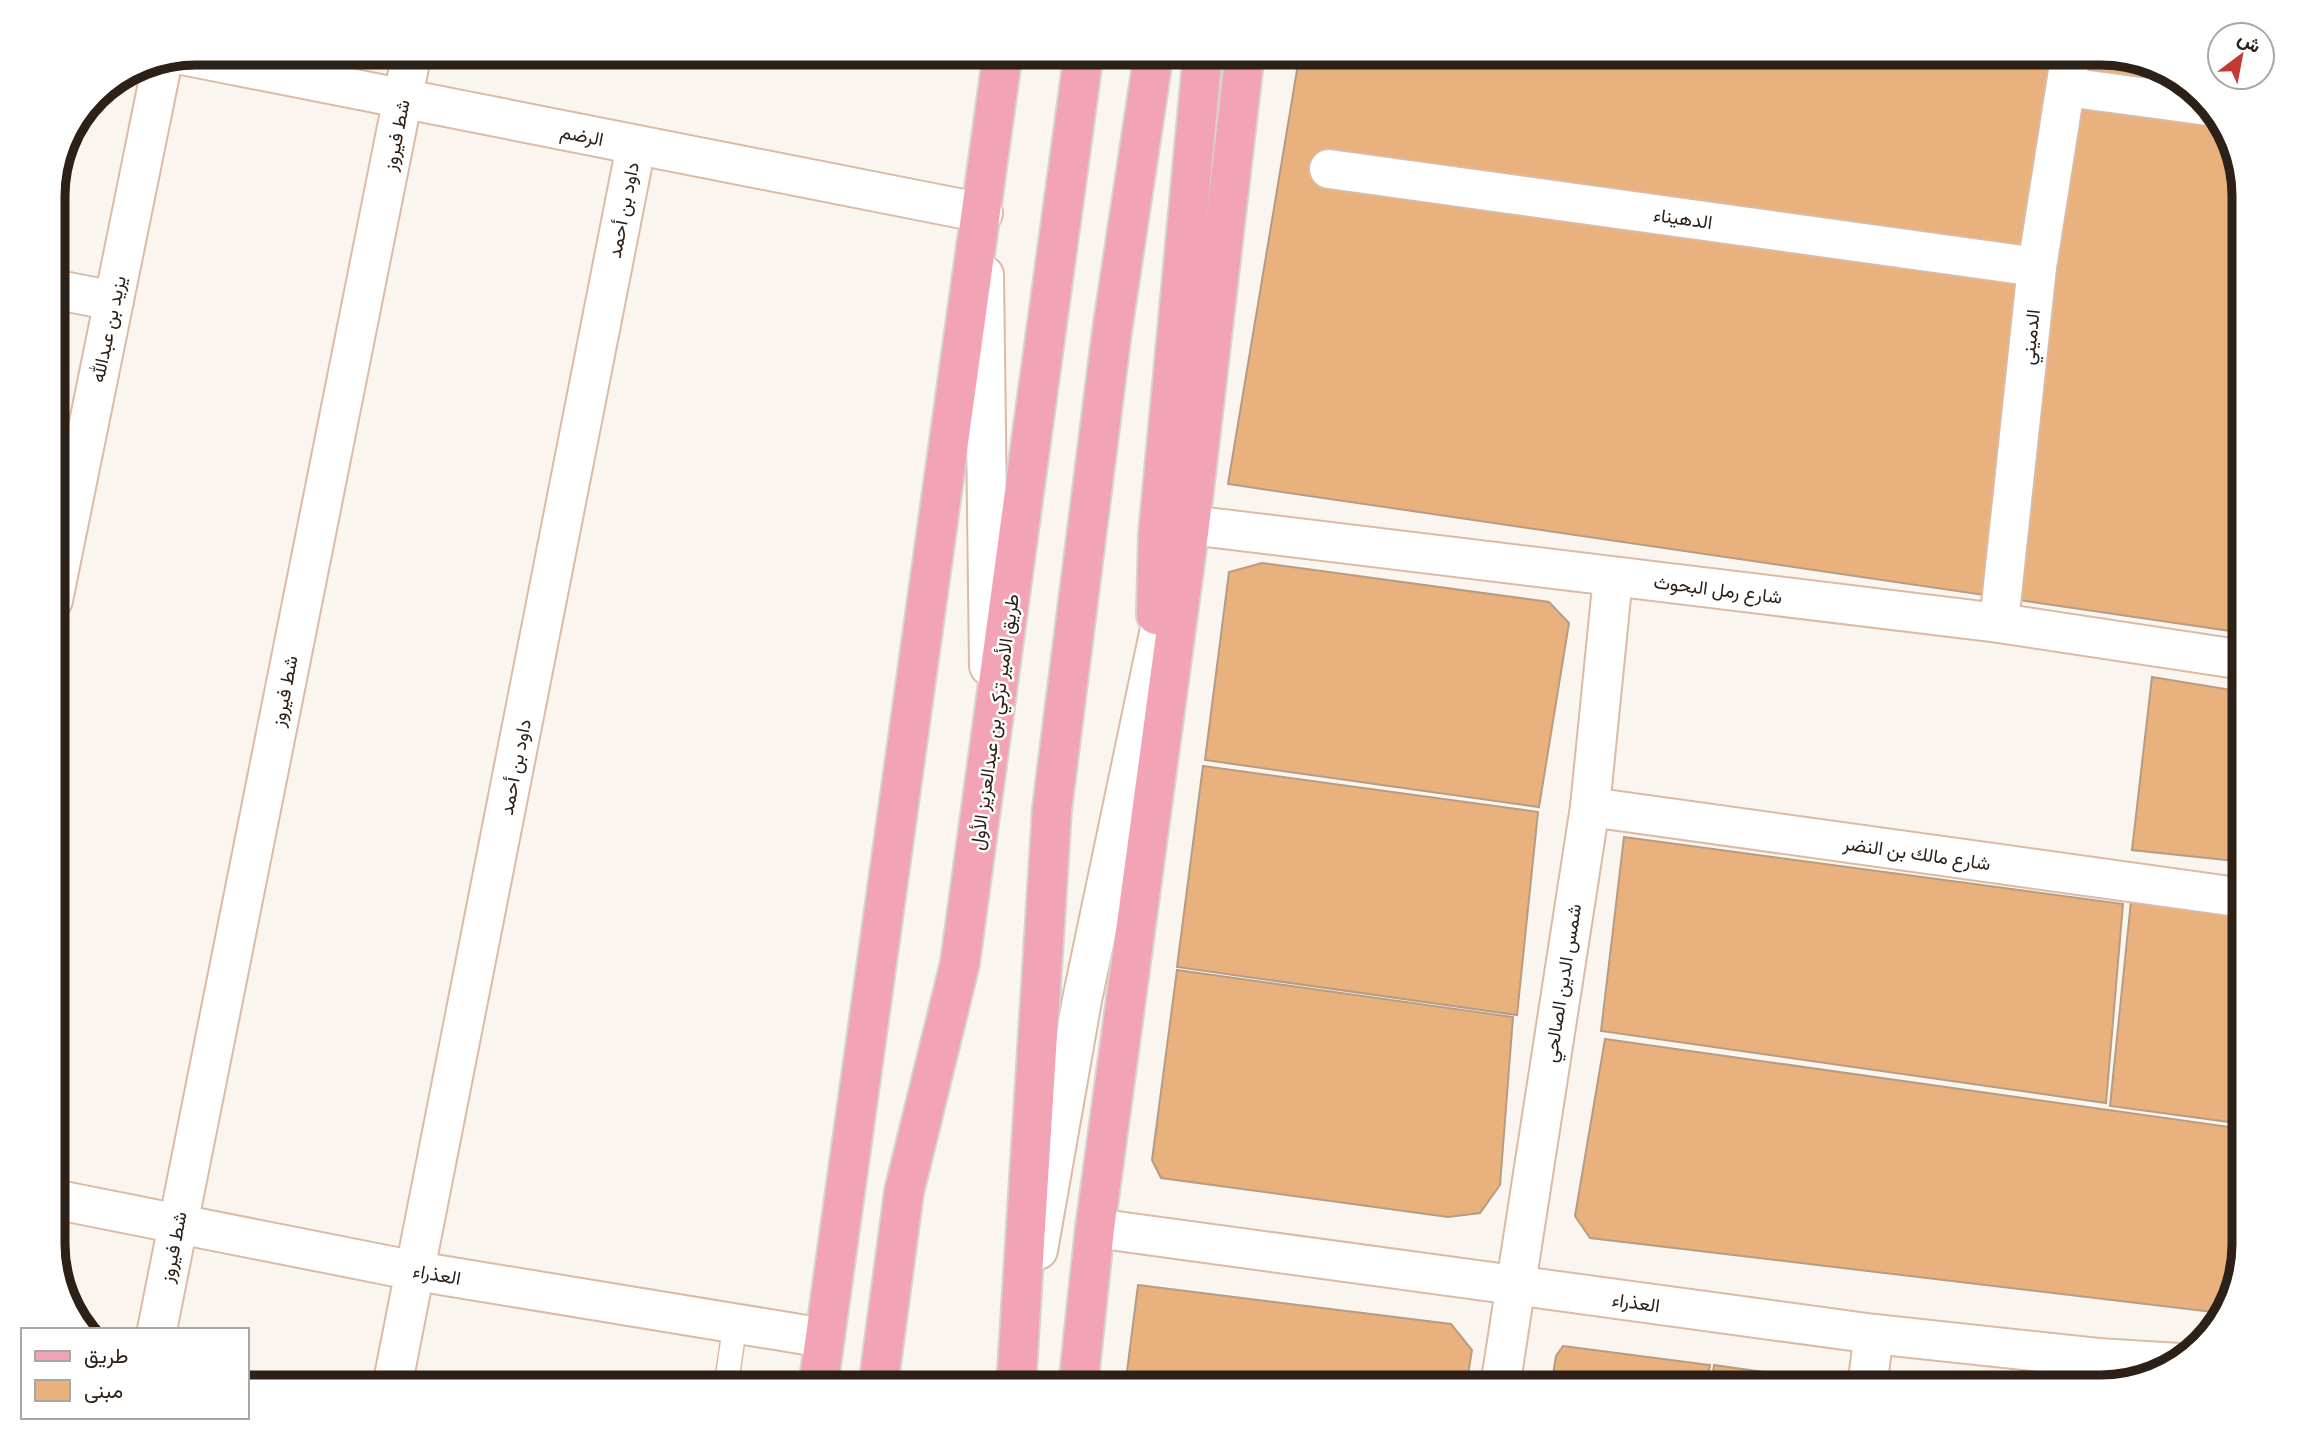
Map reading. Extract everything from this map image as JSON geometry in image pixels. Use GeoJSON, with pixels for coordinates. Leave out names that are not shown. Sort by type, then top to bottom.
{"type":"FeatureCollection","features":[{"type":"Feature","properties":{"kind":"main road"},"geometry":{"type":"LineString","coordinates":[[820,1375],[983,213],[1001,65]]}},
{"type":"Feature","properties":{"kind":"main road","name":"طريق الأمير تركي بن عبدالعزيز الأول"},"geometry":{"type":"LineString","coordinates":[[880,1375],[904,1192],[960,963],[1082,65]]}},
{"type":"Feature","properties":{"kind":"main road"},"geometry":{"type":"LineString","coordinates":[[1015,1375],[1052,809],[1112,331],[1152,65]]}},
{"type":"Feature","properties":{"kind":"main road"},"geometry":{"type":"LineString","coordinates":[[1154,653],[1158,535],[1202,65]]}},
{"type":"Feature","properties":{"kind":"main road"},"geometry":{"type":"LineString","coordinates":[[1079,1375],[1095,1228],[1190,525],[1243,65]]}},
{"type":"Feature","properties":{"kind":"street","name":"الرضم"},"geometry":{"type":"LineString","coordinates":[[232,65],[983,213]]}},
{"type":"Feature","properties":{"kind":"street","name":"شط فيروز"},"geometry":{"type":"LineString","coordinates":[[157,1328],[410,65]]}},
{"type":"Feature","properties":{"kind":"street","name":"يزيد بن عبدالله"},"geometry":{"type":"LineString","coordinates":[[65,541],[161,70]]}},
{"type":"Feature","properties":{"kind":"street"},"geometry":{"type":"LineString","coordinates":[[2068,70],[2193,102]]}},
{"type":"Feature","properties":{"kind":"street","name":"الدميني"},"geometry":{"type":"LineString","coordinates":[[1999,623],[2037,267],[2068,70]]}},
{"type":"Feature","properties":{"kind":"street","name":"داود بن أحمد"},"geometry":{"type":"LineString","coordinates":[[395,1375],[636,146]]}},
{"type":"Feature","properties":{"kind":"street","name":"الدهيناء"},"geometry":{"type":"LineString","coordinates":[[1329,169],[2037,267]]}},
{"type":"Feature","properties":{"kind":"street"},"geometry":{"type":"LineString","coordinates":[[983,213],[990,755]]}},
{"type":"Feature","properties":{"kind":"street"},"geometry":{"type":"LineString","coordinates":[[65,291],[114,301]]}},
{"type":"Feature","properties":{"kind":"street"},"geometry":{"type":"LineString","coordinates":[[1016,1375],[1082,1000],[1167,594],[1190,525]]}},
{"type":"Feature","properties":{"kind":"street","name":"شارع رمل البحوث"},"geometry":{"type":"LineString","coordinates":[[1190,525],[1999,623],[2232,658]]}},
{"type":"Feature","properties":{"kind":"street","name":"شمس الدين الصالحي"},"geometry":{"type":"LineString","coordinates":[[1502,1375],[1590,807],[1613,576]]}},
{"type":"Feature","properties":{"kind":"street","name":"شارع مالك بن النضر"},"geometry":{"type":"LineString","coordinates":[[1590,807],[2232,896]]}},
{"type":"Feature","properties":{"kind":"street","name":"العذراء"},"geometry":{"type":"LineString","coordinates":[[65,1201],[416,1271],[824,1338]]}},
{"type":"Feature","properties":{"kind":"street","name":"العذراء"},"geometry":{"type":"LineString","coordinates":[[1095,1228],[1874,1334],[2096,1373],[2146,1367]]}},
{"type":"Feature","properties":{"kind":"street"},"geometry":{"type":"LineString","coordinates":[[1869,1375],[1874,1334]]}},
{"type":"Feature","properties":{"kind":"lane"},"geometry":{"type":"LineString","coordinates":[[728,1375],[735,1324]]}},
{"type":"Feature","properties":{"kind":"building"},"geometry":{"type":"Polygon","coordinates":[[[1298,65],[2118,66],[2151,75],[2181,92],[2200,109],[2210,123],[2225,154],[2232,187],[2232,631],[1228,484],[1298,65]]]}},
{"type":"Feature","properties":{"kind":"building"},"geometry":{"type":"Polygon","coordinates":[[[1262,563],[1549,602],[1569,623],[1539,807],[1205,760],[1229,572],[1262,563]]]}},
{"type":"Feature","properties":{"kind":"building"},"geometry":{"type":"Polygon","coordinates":[[[2152,677],[2232,690],[2232,861],[2132,850],[2152,677]]]}},
{"type":"Feature","properties":{"kind":"building"},"geometry":{"type":"Polygon","coordinates":[[[1203,766],[1538,812],[1517,1015],[1177,967],[1203,766]]]}},
{"type":"Feature","properties":{"kind":"building"},"geometry":{"type":"Polygon","coordinates":[[[1624,837],[2123,904],[2106,1103],[1601,1031],[1624,837]]]}},
{"type":"Feature","properties":{"kind":"building"},"geometry":{"type":"Polygon","coordinates":[[[2131,901],[2232,913],[2232,1122],[2110,1106],[2131,901]]]}},
{"type":"Feature","properties":{"kind":"building"},"geometry":{"type":"Polygon","coordinates":[[[1177,970],[1513,1017],[1500,1185],[1480,1213],[1448,1217],[1161,1178],[1152,1160],[1177,970]]]}},
{"type":"Feature","properties":{"kind":"building"},"geometry":{"type":"Polygon","coordinates":[[[1605,1039],[2232,1127],[2231,1261],[2228,1278],[2213,1312],[1590,1238],[1575,1216],[1605,1039]]]}},
{"type":"Feature","properties":{"kind":"building"},"geometry":{"type":"Polygon","coordinates":[[[1138,1285],[1451,1324],[1472,1350],[1468,1375],[1127,1375],[1138,1285]]]}},
{"type":"Feature","properties":{"kind":"building"},"geometry":{"type":"Polygon","coordinates":[[[1563,1346],[1710,1365],[1708,1375],[1553,1375],[1556,1356],[1563,1346]]]}},
{"type":"Feature","properties":{"kind":"building"},"geometry":{"type":"Polygon","coordinates":[[[1714,1365],[1785,1375],[1713,1375],[1714,1365]]]}}]}
